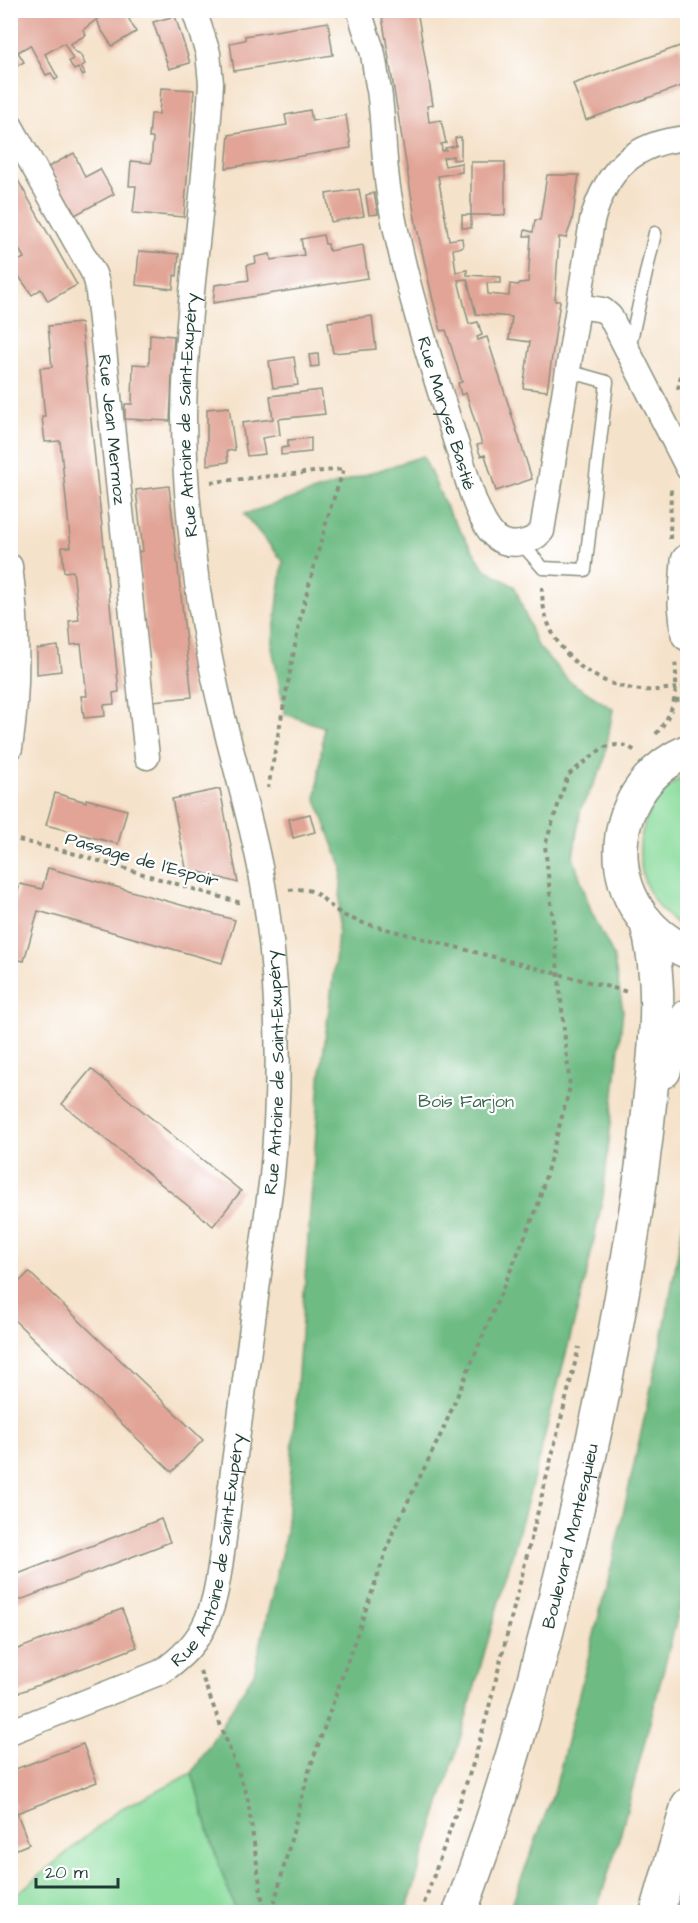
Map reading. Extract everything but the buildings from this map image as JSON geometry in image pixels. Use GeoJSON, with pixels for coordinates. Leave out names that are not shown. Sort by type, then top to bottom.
{"type":"FeatureCollection","features":[{"type":"Feature","properties":{"kind":"main road"},"geometry":{"type":"LineString","coordinates":[[687,561],[685,604],[687,634]]}},
{"type":"Feature","properties":{"kind":"main road"},"geometry":{"type":"LineString","coordinates":[[682,747],[641,787],[629,809],[621,834],[620,851],[623,876],[632,900],[646,921],[664,938],[687,952]]}},
{"type":"Feature","properties":{"kind":"main road","name":"Boulevard Montesquieu"},"geometry":{"type":"LineString","coordinates":[[460,1912],[514,1755],[579,1506],[615,1337],[645,1151],[657,1016],[653,950],[646,921]]}},
{"type":"Feature","properties":{"kind":"main road","name":"Boulevard Montesquieu"},"geometry":{"type":"LineString","coordinates":[[645,1151],[667,1059],[687,1016]]}},
{"type":"Feature","properties":{"kind":"main road"},"geometry":{"type":"LineString","coordinates":[[657,1912],[687,1804]]}},
{"type":"Feature","properties":{"kind":"street","name":"Rue Antoine de Saint-Exupéry"},"geometry":{"type":"LineString","coordinates":[[10,1732],[160,1672],[190,1647],[212,1612],[217,1589],[273,1168],[278,1091],[278,1046],[266,904],[250,826],[212,668],[193,554],[186,484],[184,414],[187,352],[211,83],[208,53],[194,10]]}},
{"type":"Feature","properties":{"kind":"street","name":"Rue Maryse Bastié"},"geometry":{"type":"LineString","coordinates":[[360,10],[371,48],[382,108],[389,195],[427,354],[482,517],[493,534],[501,541],[521,543]]}},
{"type":"Feature","properties":{"kind":"street","name":"Rue Jean Mermoz"},"geometry":{"type":"LineString","coordinates":[[10,125],[97,283],[147,757]]}},
{"type":"Feature","properties":{"kind":"street"},"geometry":{"type":"LineString","coordinates":[[521,543],[537,537],[542,531],[592,221],[603,190],[617,170],[638,152],[662,142],[687,138]]}},
{"type":"Feature","properties":{"kind":"street"},"geometry":{"type":"LineString","coordinates":[[579,306],[603,310],[610,316],[687,468]]}},
{"type":"Feature","properties":{"kind":"street"},"geometry":{"type":"LineString","coordinates":[[10,566],[16,611],[17,671],[10,748]]}},
{"type":"Feature","properties":{"kind":"lane"},"geometry":{"type":"LineString","coordinates":[[629,350],[655,233]]}},
{"type":"Feature","properties":{"kind":"lane"},"geometry":{"type":"LineString","coordinates":[[521,543],[543,568],[585,570],[607,382],[568,371]]}},
{"type":"Feature","properties":{"kind":"path"},"geometry":{"type":"LineString","coordinates":[[678,383],[687,342]]}},
{"type":"Feature","properties":{"kind":"path"},"geometry":{"type":"LineString","coordinates":[[186,484],[344,469],[330,509],[301,614],[277,735],[270,784],[250,826]]}},
{"type":"Feature","properties":{"kind":"path"},"geometry":{"type":"LineString","coordinates":[[543,568],[542,598],[550,628],[555,640],[576,664],[606,681],[639,690],[687,687]]}},
{"type":"Feature","properties":{"kind":"path"},"geometry":{"type":"LineString","coordinates":[[675,700],[687,699]]}},
{"type":"Feature","properties":{"kind":"path"},"geometry":{"type":"LineString","coordinates":[[272,1912],[309,1771],[393,1532],[442,1432],[537,1208],[570,1087],[545,845],[568,776],[604,747],[628,746],[638,753]]}},
{"type":"Feature","properties":{"kind":"path","name":"Passage de l'Espoir"},"geometry":{"type":"LineString","coordinates":[[10,838],[72,853],[250,906],[266,904]]}},
{"type":"Feature","properties":{"kind":"path"},"geometry":{"type":"LineString","coordinates":[[288,891],[308,889],[315,892],[341,914],[363,923],[635,994]]}},
{"type":"Feature","properties":{"kind":"path"},"geometry":{"type":"LineString","coordinates":[[421,1912],[473,1764],[487,1715],[580,1341]]}},
{"type":"Feature","properties":{"kind":"path"},"geometry":{"type":"LineString","coordinates":[[190,1647],[247,1795],[264,1912]]}},
{"type":"Feature","properties":{"kind":"green space","name":"Bois Farjon"},"geometry":{"type":"Polygon","coordinates":[[[423,456],[449,513],[484,568],[515,587],[536,644],[569,681],[613,709],[603,766],[581,808],[573,857],[591,911],[613,955],[623,1010],[603,1197],[586,1277],[530,1492],[456,1753],[406,1912],[236,1912],[215,1853],[192,1773],[254,1673],[286,1533],[320,1079],[337,945],[342,868],[316,799],[324,727],[285,714],[272,647],[283,561],[244,514],[423,456]]]}},
{"type":"Feature","properties":{"kind":"green space"},"geometry":{"type":"Polygon","coordinates":[[[687,774],[687,930],[666,915],[652,896],[643,875],[640,852],[643,830],[652,808],[666,789],[687,774]]]}},
{"type":"Feature","properties":{"kind":"green space"},"geometry":{"type":"Polygon","coordinates":[[[687,1203],[687,1580],[619,1840],[596,1912],[509,1912],[555,1789],[611,1568],[664,1329],[687,1203]]]}},
{"type":"Feature","properties":{"kind":"green space"},"geometry":{"type":"Polygon","coordinates":[[[192,1773],[215,1853],[236,1912],[11,1912],[11,1899],[118,1810],[192,1773]]]}}]}
